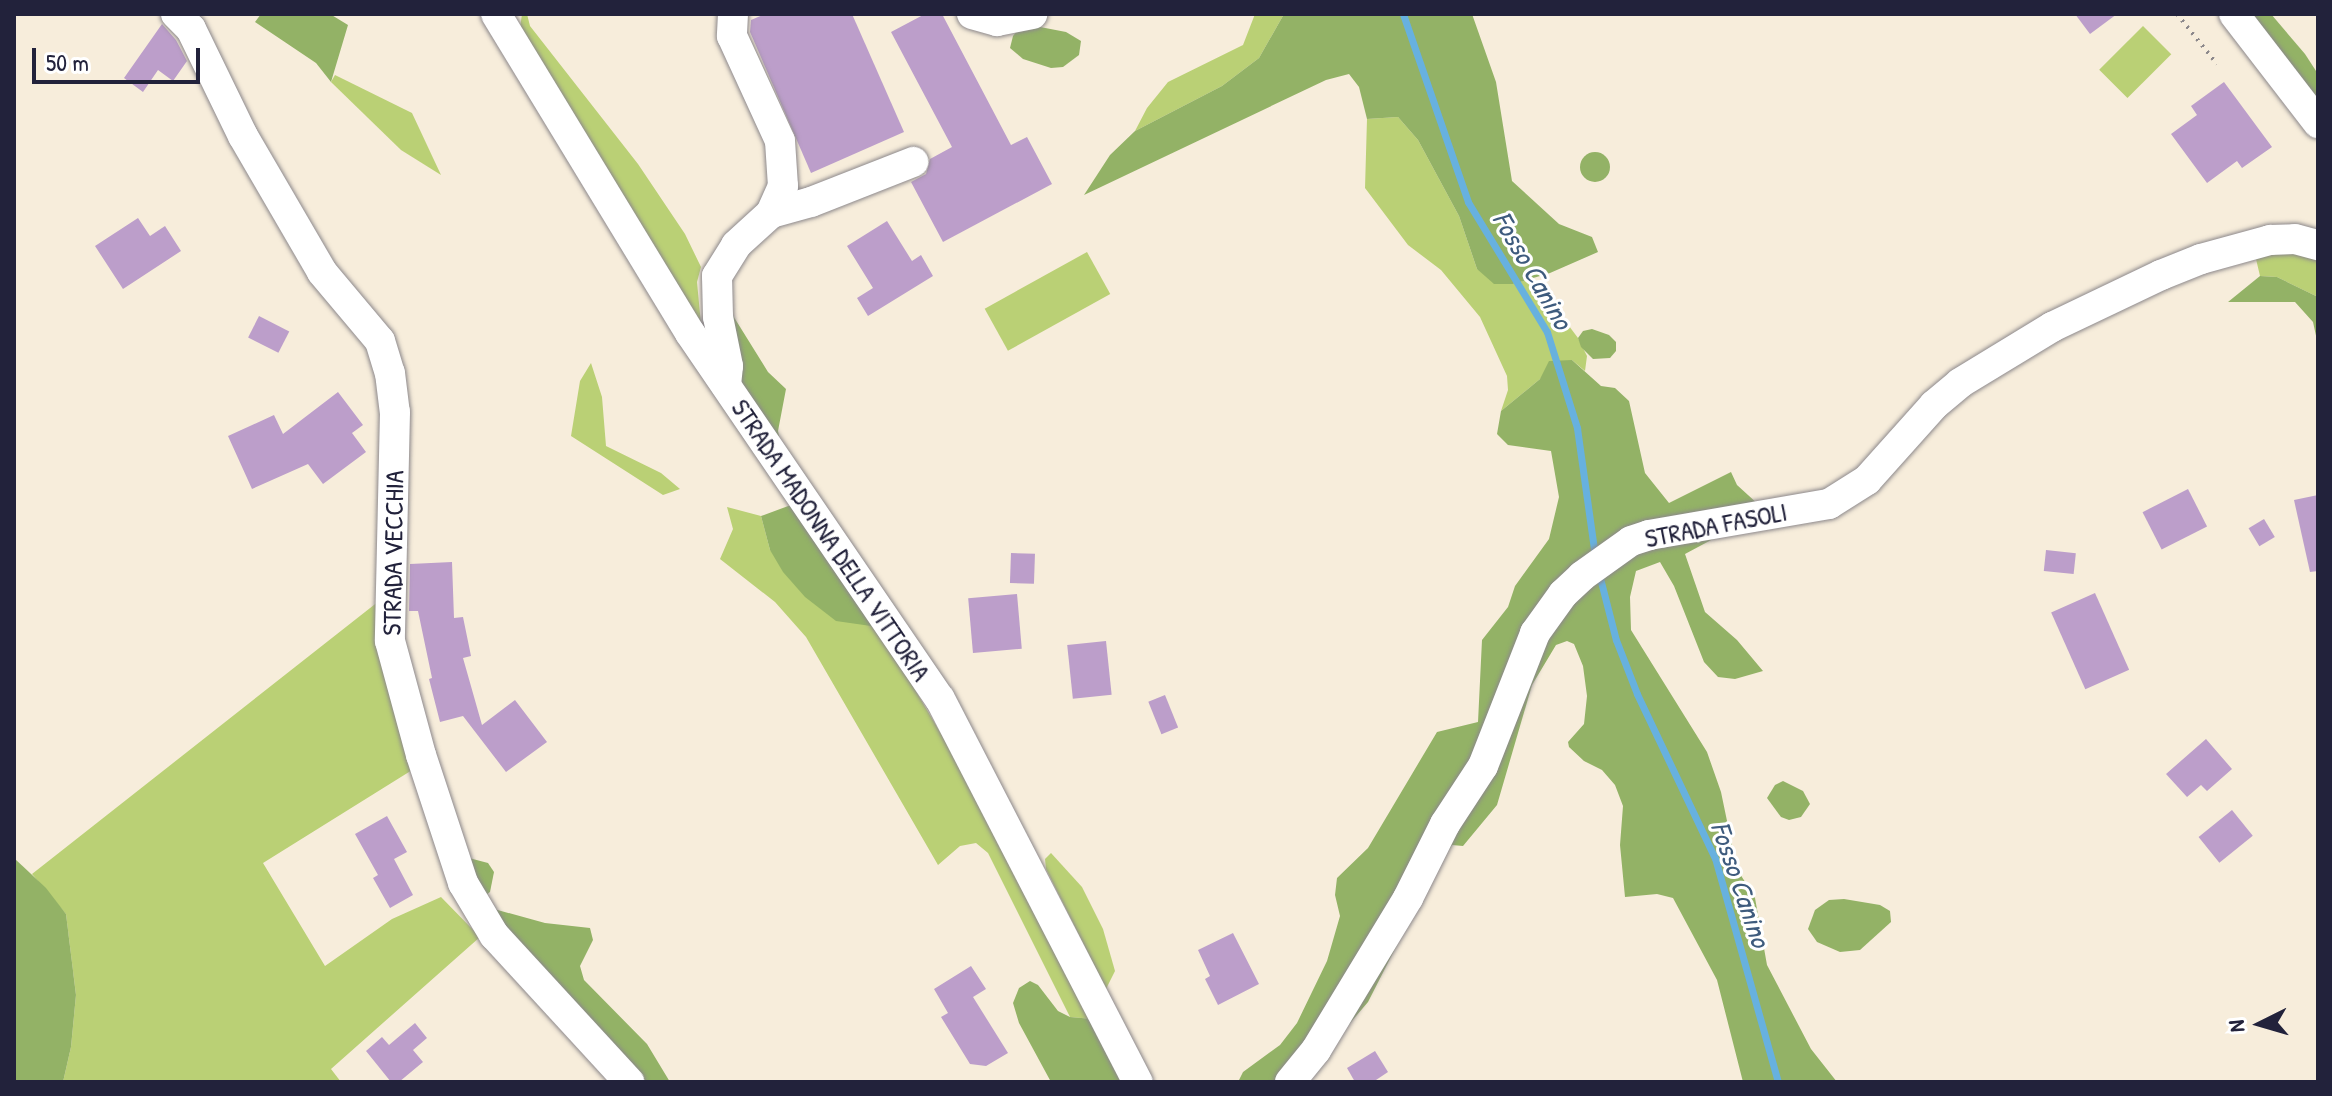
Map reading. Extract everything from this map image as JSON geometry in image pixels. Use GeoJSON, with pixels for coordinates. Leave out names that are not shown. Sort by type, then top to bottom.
{"type":"FeatureCollection","features":[{"type":"Feature","properties":{"kind":"street","name":"STRADA VECCHIA"},"geometry":{"type":"LineString","coordinates":[[176,14],[191,29],[243,136],[322,272],[380,341],[390,373],[395,412],[390,641],[421,755],[463,883],[494,935],[629,1082]]}},
{"type":"Feature","properties":{"kind":"street","name":"STRADA MADONNA DELLA VITTORIA"},"geometry":{"type":"LineString","coordinates":[[496,14],[595,182],[726,388],[889,620],[940,699],[1138,1082]]}},
{"type":"Feature","properties":{"kind":"street"},"geometry":{"type":"LineString","coordinates":[[726,388],[728,366],[718,317],[717,276],[736,245],[771,213],[783,186],[780,141],[732,36],[733,14]]}},
{"type":"Feature","properties":{"kind":"street"},"geometry":{"type":"LineString","coordinates":[[972,14],[997,21],[1032,14]]}},
{"type":"Feature","properties":{"kind":"street"},"geometry":{"type":"LineString","coordinates":[[2234,14],[2318,123]]}},
{"type":"Feature","properties":{"kind":"street"},"geometry":{"type":"LineString","coordinates":[[771,213],[811,202],[913,162]]}},
{"type":"Feature","properties":{"kind":"street","name":"STRADA FASOLI"},"geometry":{"type":"LineString","coordinates":[[1290,1082],[1316,1050],[1408,898],[1445,824],[1483,766],[1535,633],[1582,576],[1631,541],[1649,535],[1829,504],[1867,480],[1934,405],[1960,383],[2052,327],[2161,275],[2270,240],[2295,239],[2318,245]]}},
{"type":"Feature","properties":{"kind":"path"},"geometry":{"type":"LineString","coordinates":[[2177,14],[2217,64]]}},
{"type":"Feature","properties":{"kind":"green space"},"geometry":{"type":"Polygon","coordinates":[[[261,14],[330,14],[348,25],[331,82],[316,63],[255,22],[261,14]]]}},
{"type":"Feature","properties":{"kind":"green space"},"geometry":{"type":"Polygon","coordinates":[[[522,14],[527,14],[530,26],[638,164],[685,234],[701,267],[697,282],[702,335],[520,28],[522,14]]]}},
{"type":"Feature","properties":{"kind":"green space"},"geometry":{"type":"Polygon","coordinates":[[[1255,14],[1284,14],[1259,58],[1222,86],[1135,131],[1147,108],[1168,82],[1243,45],[1255,14]]]}},
{"type":"Feature","properties":{"kind":"green space"},"geometry":{"type":"Polygon","coordinates":[[[1284,14],[1472,14],[1496,82],[1512,181],[1559,224],[1592,237],[1598,252],[1550,273],[1513,284],[1494,284],[1477,269],[1459,216],[1418,140],[1398,117],[1367,119],[1359,87],[1349,74],[1326,80],[1084,195],[1110,155],[1135,131],[1222,86],[1259,58],[1284,14]]]}},
{"type":"Feature","properties":{"kind":"green space"},"geometry":{"type":"Polygon","coordinates":[[[2245,14],[2271,14],[2305,54],[2318,74],[2318,111],[2245,14]]]}},
{"type":"Feature","properties":{"kind":"green space"},"geometry":{"type":"Polygon","coordinates":[[[1035,26],[1066,32],[1081,41],[1079,55],[1063,67],[1051,68],[1023,59],[1010,48],[1013,36],[1020,27],[1035,26]]]}},
{"type":"Feature","properties":{"kind":"green space"},"geometry":{"type":"Polygon","coordinates":[[[2143,26],[2171,54],[2127,98],[2099,70],[2143,26]]]}},
{"type":"Feature","properties":{"kind":"green space"},"geometry":{"type":"Polygon","coordinates":[[[335,75],[412,113],[441,175],[401,150],[331,82],[335,75]]]}},
{"type":"Feature","properties":{"kind":"green space"},"geometry":{"type":"Polygon","coordinates":[[[1398,117],[1418,140],[1459,216],[1477,269],[1513,284],[1533,278],[1578,338],[1587,356],[1585,371],[1572,360],[1540,379],[1501,411],[1508,390],[1507,376],[1480,317],[1441,270],[1408,245],[1365,188],[1367,119],[1398,117]]]}},
{"type":"Feature","properties":{"kind":"green space"},"geometry":{"type":"Polygon","coordinates":[[[1595,152],[1601,153],[1609,161],[1609,173],[1601,181],[1595,182],[1589,181],[1581,173],[1580,167],[1581,161],[1589,153],[1595,152]]]}},
{"type":"Feature","properties":{"kind":"green space"},"geometry":{"type":"Polygon","coordinates":[[[2290,248],[2318,250],[2318,297],[2277,277],[2260,276],[2256,259],[2290,248]]]}},
{"type":"Feature","properties":{"kind":"green space"},"geometry":{"type":"Polygon","coordinates":[[[1087,252],[1110,294],[1008,351],[985,309],[1087,252]]]}},
{"type":"Feature","properties":{"kind":"green space"},"geometry":{"type":"Polygon","coordinates":[[[2260,276],[2277,277],[2318,297],[2318,345],[2313,322],[2295,302],[2228,302],[2260,276]]]}},
{"type":"Feature","properties":{"kind":"green space"},"geometry":{"type":"Polygon","coordinates":[[[727,306],[768,372],[786,389],[778,431],[783,456],[716,356],[727,306]]]}},
{"type":"Feature","properties":{"kind":"green space"},"geometry":{"type":"Polygon","coordinates":[[[1592,329],[1609,335],[1616,342],[1616,351],[1610,358],[1593,359],[1581,347],[1578,338],[1583,331],[1592,329]]]}},
{"type":"Feature","properties":{"kind":"green space"},"geometry":{"type":"Polygon","coordinates":[[[1572,360],[1601,386],[1615,388],[1629,401],[1645,473],[1669,503],[1731,472],[1737,485],[1759,505],[1726,532],[1685,554],[1705,612],[1737,640],[1763,671],[1735,679],[1718,677],[1704,662],[1674,586],[1660,562],[1636,571],[1630,597],[1631,630],[1707,752],[1721,792],[1737,869],[1755,898],[1767,965],[1811,1049],[1837,1082],[1743,1082],[1717,980],[1673,898],[1657,894],[1625,897],[1620,845],[1623,806],[1615,785],[1602,770],[1584,761],[1569,747],[1568,742],[1584,724],[1587,696],[1583,666],[1574,644],[1567,641],[1556,645],[1532,685],[1497,805],[1463,846],[1452,845],[1434,872],[1368,1002],[1339,1036],[1279,1082],[1238,1082],[1243,1072],[1280,1045],[1297,1023],[1327,961],[1340,916],[1335,895],[1337,878],[1368,848],[1437,732],[1478,722],[1482,640],[1508,607],[1515,586],[1549,539],[1559,497],[1551,451],[1508,445],[1497,434],[1501,411],[1540,379],[1549,361],[1572,360]]]}},
{"type":"Feature","properties":{"kind":"green space"},"geometry":{"type":"Polygon","coordinates":[[[591,363],[602,397],[606,446],[661,473],[680,489],[663,495],[571,436],[580,381],[591,363]]]}},
{"type":"Feature","properties":{"kind":"green space"},"geometry":{"type":"Polygon","coordinates":[[[791,505],[878,627],[836,621],[805,597],[783,572],[770,550],[761,516],[791,505]]]}},
{"type":"Feature","properties":{"kind":"green space"},"geometry":{"type":"Polygon","coordinates":[[[727,507],[761,516],[770,550],[878,627],[973,788],[1093,1019],[1070,1017],[988,853],[976,843],[960,846],[938,865],[806,637],[775,602],[720,559],[733,529],[727,507]]]}},
{"type":"Feature","properties":{"kind":"green space"},"geometry":{"type":"Polygon","coordinates":[[[379,601],[417,767],[263,863],[325,966],[392,919],[441,897],[480,937],[331,1069],[341,1082],[63,1082],[71,1047],[76,995],[66,914],[32,874],[379,601]]]}},
{"type":"Feature","properties":{"kind":"green space"},"geometry":{"type":"Polygon","coordinates":[[[1783,781],[1803,791],[1810,804],[1801,817],[1789,820],[1781,817],[1767,798],[1775,785],[1783,781]]]}},
{"type":"Feature","properties":{"kind":"green space"},"geometry":{"type":"Polygon","coordinates":[[[1051,853],[1082,887],[1103,929],[1115,971],[1106,989],[1046,869],[1045,859],[1051,853]]]}},
{"type":"Feature","properties":{"kind":"green space"},"geometry":{"type":"Polygon","coordinates":[[[14,858],[46,888],[66,914],[76,995],[71,1047],[63,1082],[14,1082],[14,858]]]}},
{"type":"Feature","properties":{"kind":"green space"},"geometry":{"type":"Polygon","coordinates":[[[469,858],[488,863],[494,872],[490,892],[478,901],[469,858]]]}},
{"type":"Feature","properties":{"kind":"green space"},"geometry":{"type":"Polygon","coordinates":[[[1844,899],[1880,905],[1890,911],[1891,922],[1860,950],[1840,952],[1817,942],[1808,929],[1815,910],[1829,900],[1844,899]]]}},
{"type":"Feature","properties":{"kind":"green space"},"geometry":{"type":"Polygon","coordinates":[[[494,909],[545,923],[590,928],[593,940],[580,966],[584,980],[647,1044],[670,1082],[634,1082],[503,938],[494,909]]]}},
{"type":"Feature","properties":{"kind":"green space"},"geometry":{"type":"Polygon","coordinates":[[[1030,981],[1038,985],[1058,1011],[1070,1017],[1093,1019],[1126,1082],[1051,1082],[1019,1023],[1013,1003],[1019,988],[1030,981]]]}},
{"type":"Feature","properties":{"kind":"building"},"geometry":{"type":"Polygon","coordinates":[[[765,14],[852,14],[904,132],[811,173],[750,32],[751,20],[765,14]]]}},
{"type":"Feature","properties":{"kind":"building"},"geometry":{"type":"Polygon","coordinates":[[[925,14],[942,14],[1011,145],[1027,137],[1052,184],[943,242],[911,182],[926,174],[930,159],[952,147],[891,32],[925,14]]]}},
{"type":"Feature","properties":{"kind":"building"},"geometry":{"type":"Polygon","coordinates":[[[2075,14],[2117,14],[2090,34],[2075,14]]]}},
{"type":"Feature","properties":{"kind":"building"},"geometry":{"type":"Polygon","coordinates":[[[162,24],[176,40],[187,61],[173,81],[158,70],[143,92],[124,78],[162,24]]]}},
{"type":"Feature","properties":{"kind":"building"},"geometry":{"type":"Polygon","coordinates":[[[2224,82],[2272,147],[2242,168],[2237,161],[2207,183],[2171,134],[2197,115],[2191,106],[2224,82]]]}},
{"type":"Feature","properties":{"kind":"building"},"geometry":{"type":"Polygon","coordinates":[[[138,218],[150,236],[165,226],[181,251],[123,289],[95,246],[138,218]]]}},
{"type":"Feature","properties":{"kind":"building"},"geometry":{"type":"Polygon","coordinates":[[[887,221],[912,261],[921,255],[933,276],[868,316],[857,298],[873,288],[847,246],[887,221]]]}},
{"type":"Feature","properties":{"kind":"building"},"geometry":{"type":"Polygon","coordinates":[[[259,316],[289,331],[278,353],[248,337],[259,316]]]}},
{"type":"Feature","properties":{"kind":"building"},"geometry":{"type":"Polygon","coordinates":[[[338,392],[363,425],[352,433],[366,452],[323,484],[308,464],[252,489],[228,436],[274,415],[283,434],[338,392]]]}},
{"type":"Feature","properties":{"kind":"building"},"geometry":{"type":"Polygon","coordinates":[[[2188,489],[2207,526],[2162,550],[2143,512],[2188,489]]]}},
{"type":"Feature","properties":{"kind":"building"},"geometry":{"type":"Polygon","coordinates":[[[2318,495],[2318,571],[2310,572],[2294,500],[2318,495]]]}},
{"type":"Feature","properties":{"kind":"building"},"geometry":{"type":"Polygon","coordinates":[[[2264,519],[2275,537],[2259,546],[2249,528],[2264,519]]]}},
{"type":"Feature","properties":{"kind":"building"},"geometry":{"type":"Polygon","coordinates":[[[2046,550],[2076,553],[2074,574],[2044,571],[2046,550]]]}},
{"type":"Feature","properties":{"kind":"building"},"geometry":{"type":"Polygon","coordinates":[[[1011,553],[1035,554],[1034,584],[1010,583],[1011,553]]]}},
{"type":"Feature","properties":{"kind":"building"},"geometry":{"type":"Polygon","coordinates":[[[452,562],[454,618],[463,617],[471,656],[463,658],[482,725],[515,700],[547,742],[506,772],[463,716],[440,722],[429,679],[432,678],[418,611],[409,611],[410,564],[452,562]]]}},
{"type":"Feature","properties":{"kind":"building"},"geometry":{"type":"Polygon","coordinates":[[[2095,593],[2129,670],[2085,689],[2051,613],[2095,593]]]}},
{"type":"Feature","properties":{"kind":"building"},"geometry":{"type":"Polygon","coordinates":[[[1017,594],[1022,649],[973,653],[968,598],[1017,594]]]}},
{"type":"Feature","properties":{"kind":"building"},"geometry":{"type":"Polygon","coordinates":[[[1106,641],[1112,695],[1073,699],[1067,645],[1106,641]]]}},
{"type":"Feature","properties":{"kind":"building"},"geometry":{"type":"Polygon","coordinates":[[[1165,695],[1178,727],[1161,734],[1148,702],[1165,695]]]}},
{"type":"Feature","properties":{"kind":"building"},"geometry":{"type":"Polygon","coordinates":[[[2206,739],[2232,769],[2207,791],[2201,785],[2187,797],[2166,774],[2206,739]]]}},
{"type":"Feature","properties":{"kind":"building"},"geometry":{"type":"Polygon","coordinates":[[[2232,810],[2253,836],[2219,863],[2199,837],[2232,810]]]}},
{"type":"Feature","properties":{"kind":"building"},"geometry":{"type":"Polygon","coordinates":[[[387,816],[407,852],[394,859],[413,895],[390,908],[373,878],[378,875],[355,834],[387,816]]]}},
{"type":"Feature","properties":{"kind":"building"},"geometry":{"type":"Polygon","coordinates":[[[1233,933],[1259,984],[1218,1005],[1205,979],[1210,976],[1198,950],[1233,933]]]}},
{"type":"Feature","properties":{"kind":"building"},"geometry":{"type":"Polygon","coordinates":[[[971,966],[986,989],[973,997],[1008,1053],[986,1066],[970,1064],[941,1017],[948,1013],[934,989],[971,966]]]}},
{"type":"Feature","properties":{"kind":"building"},"geometry":{"type":"Polygon","coordinates":[[[415,1023],[427,1038],[413,1050],[423,1062],[399,1082],[391,1082],[366,1051],[382,1037],[389,1045],[415,1023]]]}},
{"type":"Feature","properties":{"kind":"building"},"geometry":{"type":"Polygon","coordinates":[[[1375,1051],[1388,1072],[1373,1082],[1355,1082],[1347,1068],[1375,1051]]]}},
{"type":"Feature","properties":{"kind":"waterway","name":"Fosso Canino"},"geometry":{"type":"LineString","coordinates":[[1403,14],[1468,202],[1547,332],[1577,428],[1595,556]]}},
{"type":"Feature","properties":{"kind":"waterway","name":"Fosso Canino"},"geometry":{"type":"LineString","coordinates":[[1599,574],[1616,640],[1637,694],[1715,858],[1778,1082]]}}]}
